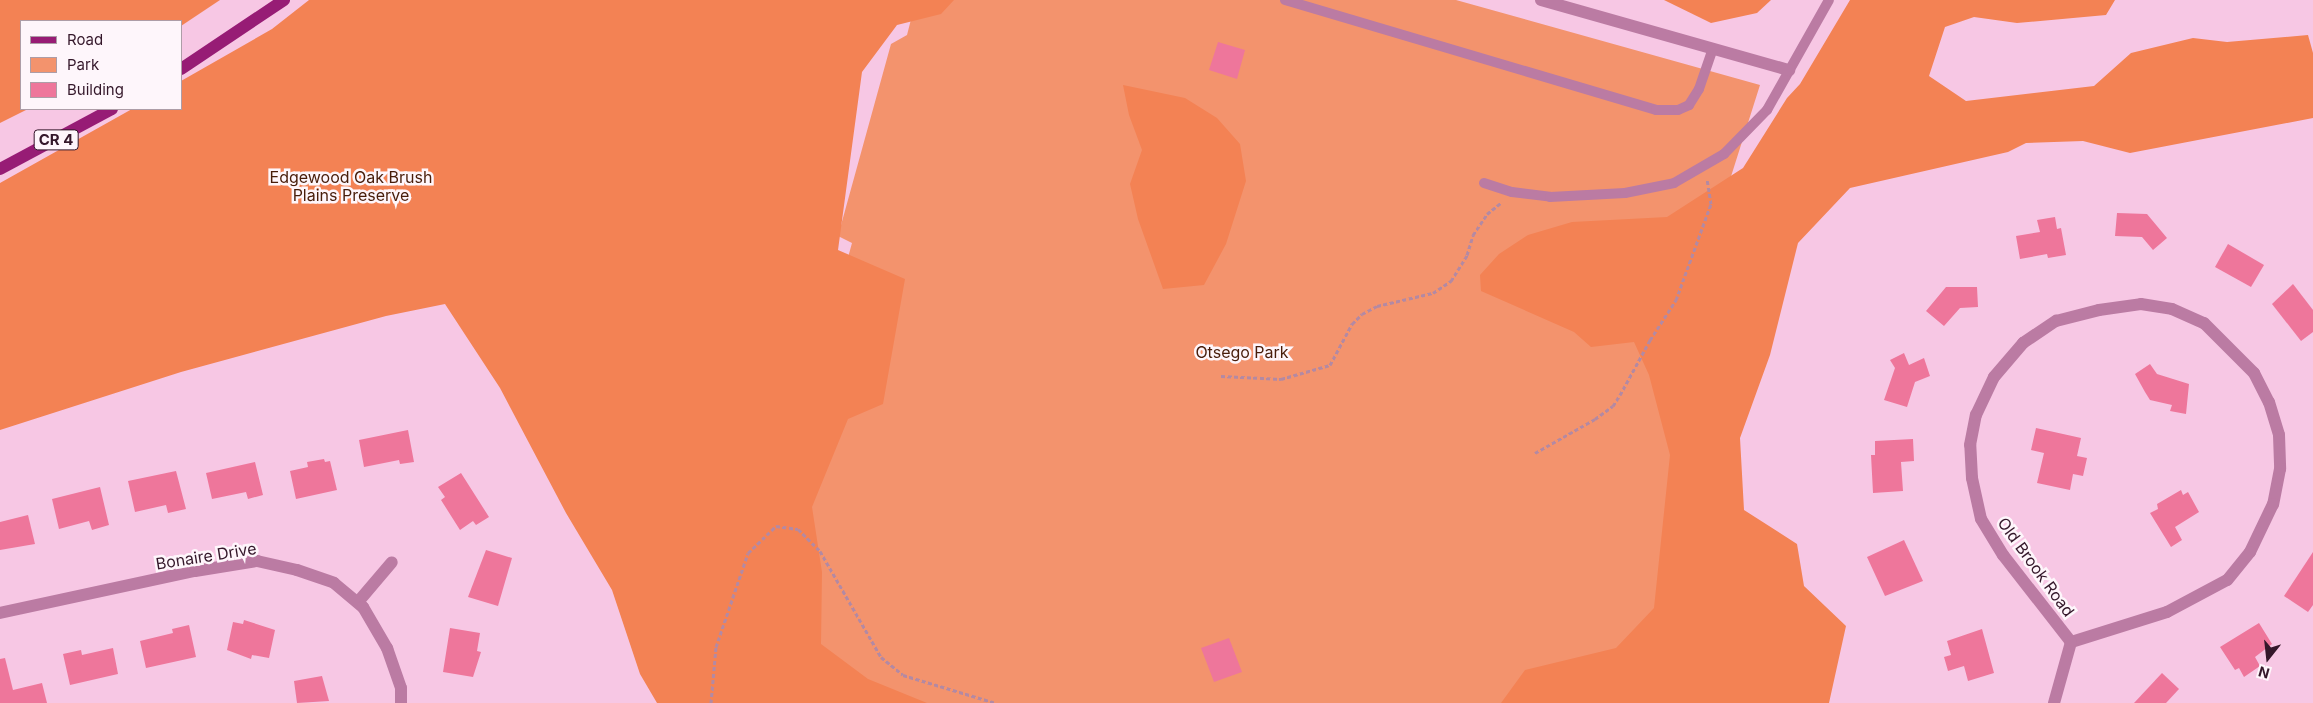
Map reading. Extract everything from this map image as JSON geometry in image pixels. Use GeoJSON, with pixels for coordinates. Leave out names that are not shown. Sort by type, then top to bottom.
{"type":"FeatureCollection","features":[{"type":"Feature","properties":{"kind":"main road"},"geometry":{"type":"LineString","coordinates":[[182,68],[284,0]]}},
{"type":"Feature","properties":{"kind":"main road","name":"CR 4"},"geometry":{"type":"LineString","coordinates":[[0,169],[110,110]]}},
{"type":"Feature","properties":{"kind":"street"},"geometry":{"type":"LineString","coordinates":[[1541,0],[1788,70]]}},
{"type":"Feature","properties":{"kind":"street","name":"Old Brook Road"},"geometry":{"type":"LineString","coordinates":[[2141,304],[2172,309],[2204,323],[2254,373],[2265,395],[2279,435],[2280,469],[2272,504],[2250,552],[2227,580],[2167,612],[2071,642],[2003,555],[1981,519],[1972,478],[1970,445],[1976,415],[1994,377],[2023,343],[2056,321],[2098,310],[2141,304]]}},
{"type":"Feature","properties":{"kind":"street","name":"Bonaire Drive"},"geometry":{"type":"LineString","coordinates":[[0,613],[194,571],[257,562],[297,570],[334,583],[358,602],[387,648],[401,688],[401,703]]}},
{"type":"Feature","properties":{"kind":"street"},"geometry":{"type":"LineString","coordinates":[[358,602],[392,562]]}},
{"type":"Feature","properties":{"kind":"street","name":"Old Brook Road"},"geometry":{"type":"LineString","coordinates":[[2054,703],[2071,642]]}},
{"type":"Feature","properties":{"kind":"lane"},"geometry":{"type":"LineString","coordinates":[[1285,0],[1656,110],[1678,110],[1689,105],[1699,89],[1713,48]]}},
{"type":"Feature","properties":{"kind":"lane"},"geometry":{"type":"LineString","coordinates":[[1484,183],[1521,193],[1550,197],[1625,193],[1674,183],[1724,154],[1766,110],[1828,0]]}},
{"type":"Feature","properties":{"kind":"path"},"geometry":{"type":"LineString","coordinates":[[1534,453],[1613,406],[1650,340],[1676,300],[1711,204],[1709,184],[1702,167]]}},
{"type":"Feature","properties":{"kind":"path"},"geometry":{"type":"LineString","coordinates":[[1221,376],[1281,379],[1330,365],[1352,324],[1362,314],[1377,306],[1433,293],[1451,281],[1467,255],[1473,235],[1487,214],[1504,200],[1521,193]]}},
{"type":"Feature","properties":{"kind":"path"},"geometry":{"type":"LineString","coordinates":[[711,703],[716,647],[748,553],[776,526],[798,529],[820,551],[881,657],[903,674],[996,703]]}},
{"type":"Feature","properties":{"kind":"green space"},"geometry":{"type":"Polygon","coordinates":[[[0,0],[220,0],[182,25],[182,20],[20,20],[20,110],[26,110],[0,123],[0,0]]]}},
{"type":"Feature","properties":{"kind":"green space","name":"Edgewood Oak Brush Plains Preserve"},"geometry":{"type":"Polygon","coordinates":[[[309,0],[954,0],[941,14],[897,25],[862,72],[838,250],[905,279],[883,404],[848,419],[812,507],[822,572],[821,644],[868,679],[927,703],[657,703],[640,674],[612,590],[566,513],[500,388],[445,304],[386,316],[181,372],[0,430],[0,183],[130,110],[182,110],[182,80],[272,29],[309,0]]]}},
{"type":"Feature","properties":{"kind":"green space","name":"Otsego Park"},"geometry":{"type":"Polygon","coordinates":[[[916,0],[1456,0],[1760,85],[1663,391],[1708,533],[1655,703],[725,703],[852,243],[838,236],[891,44],[907,35],[916,0]]]}},
{"type":"Feature","properties":{"kind":"green space"},"geometry":{"type":"Polygon","coordinates":[[[1664,0],[1771,0],[1757,13],[1711,23],[1664,0]]]}},
{"type":"Feature","properties":{"kind":"green space"},"geometry":{"type":"Polygon","coordinates":[[[1850,0],[2115,0],[2106,15],[2017,23],[1974,17],[1945,27],[1929,76],[1966,101],[2094,86],[2131,53],[2193,38],[2227,42],[2308,35],[2313,53],[2313,118],[2130,153],[2083,141],[2026,143],[2008,152],[1850,188],[1798,243],[1770,355],[1740,438],[1744,510],[1797,544],[1804,586],[1846,626],[1829,703],[1501,703],[1525,670],[1616,648],[1654,608],[1670,455],[1649,375],[1634,342],[1591,347],[1574,332],[1481,291],[1480,275],[1499,254],[1528,235],[1572,222],[1667,217],[1743,168],[1787,98],[1800,84],[1850,0]]]}},
{"type":"Feature","properties":{"kind":"green space"},"geometry":{"type":"Polygon","coordinates":[[[1123,85],[1185,98],[1217,118],[1240,144],[1246,181],[1226,244],[1204,285],[1163,289],[1138,219],[1130,184],[1142,150],[1129,115],[1123,85]]]}},
{"type":"Feature","properties":{"kind":"building"},"geometry":{"type":"Polygon","coordinates":[[[1218,42],[1245,50],[1237,79],[1209,70],[1218,42]]]}},
{"type":"Feature","properties":{"kind":"building"},"geometry":{"type":"Polygon","coordinates":[[[2117,213],[2147,214],[2167,238],[2153,250],[2142,237],[2115,236],[2117,213]]]}},
{"type":"Feature","properties":{"kind":"building"},"geometry":{"type":"Polygon","coordinates":[[[2055,217],[2057,229],[2061,228],[2066,255],[2048,258],[2047,254],[2020,259],[2016,236],[2040,232],[2037,220],[2055,217]]]}},
{"type":"Feature","properties":{"kind":"building"},"geometry":{"type":"Polygon","coordinates":[[[2228,244],[2264,265],[2251,287],[2215,267],[2228,244]]]}},
{"type":"Feature","properties":{"kind":"building"},"geometry":{"type":"Polygon","coordinates":[[[2293,284],[2313,310],[2313,332],[2301,341],[2272,304],[2293,284]]]}},
{"type":"Feature","properties":{"kind":"building"},"geometry":{"type":"Polygon","coordinates":[[[1946,287],[1977,287],[1978,307],[1960,308],[1944,326],[1926,311],[1946,287]]]}},
{"type":"Feature","properties":{"kind":"building"},"geometry":{"type":"Polygon","coordinates":[[[1904,353],[1909,365],[1924,358],[1930,376],[1915,382],[1907,407],[1884,400],[1895,368],[1890,360],[1904,353]]]}},
{"type":"Feature","properties":{"kind":"building"},"geometry":{"type":"Polygon","coordinates":[[[2150,364],[2157,374],[2189,384],[2186,414],[2170,411],[2172,405],[2150,400],[2135,374],[2150,364]]]}},
{"type":"Feature","properties":{"kind":"building"},"geometry":{"type":"Polygon","coordinates":[[[2036,428],[2081,438],[2077,456],[2087,458],[2083,476],[2073,474],[2070,490],[2037,483],[2044,453],[2031,450],[2036,428]]]}},
{"type":"Feature","properties":{"kind":"building"},"geometry":{"type":"Polygon","coordinates":[[[408,430],[414,462],[400,464],[399,460],[364,467],[359,440],[408,430]]]}},
{"type":"Feature","properties":{"kind":"building"},"geometry":{"type":"Polygon","coordinates":[[[1913,439],[1914,461],[1901,462],[1903,491],[1873,493],[1871,455],[1875,455],[1875,441],[1913,439]]]}},
{"type":"Feature","properties":{"kind":"building"},"geometry":{"type":"Polygon","coordinates":[[[324,459],[325,462],[330,461],[337,490],[296,499],[290,471],[308,467],[307,462],[324,459]]]}},
{"type":"Feature","properties":{"kind":"building"},"geometry":{"type":"Polygon","coordinates":[[[255,462],[263,495],[248,499],[246,492],[212,499],[206,473],[255,462]]]}},
{"type":"Feature","properties":{"kind":"building"},"geometry":{"type":"Polygon","coordinates":[[[176,471],[186,509],[168,513],[166,505],[135,512],[128,481],[176,471]]]}},
{"type":"Feature","properties":{"kind":"building"},"geometry":{"type":"Polygon","coordinates":[[[461,473],[489,517],[476,525],[473,521],[460,530],[441,500],[445,497],[438,487],[461,473]]]}},
{"type":"Feature","properties":{"kind":"building"},"geometry":{"type":"Polygon","coordinates":[[[100,487],[109,525],[92,530],[89,521],[59,529],[52,499],[100,487]]]}},
{"type":"Feature","properties":{"kind":"building"},"geometry":{"type":"Polygon","coordinates":[[[2181,490],[2183,495],[2188,492],[2199,512],[2175,527],[2182,540],[2171,547],[2150,513],[2158,509],[2157,504],[2181,490]]]}},
{"type":"Feature","properties":{"kind":"building"},"geometry":{"type":"Polygon","coordinates":[[[28,515],[35,544],[0,550],[0,522],[28,515]]]}},
{"type":"Feature","properties":{"kind":"building"},"geometry":{"type":"Polygon","coordinates":[[[1904,540],[1923,581],[1885,596],[1867,557],[1904,540]]]}},
{"type":"Feature","properties":{"kind":"building"},"geometry":{"type":"Polygon","coordinates":[[[486,550],[512,558],[498,606],[468,597],[486,550]]]}},
{"type":"Feature","properties":{"kind":"building"},"geometry":{"type":"Polygon","coordinates":[[[2313,552],[2313,605],[2308,612],[2284,596],[2313,552]]]}},
{"type":"Feature","properties":{"kind":"building"},"geometry":{"type":"Polygon","coordinates":[[[244,620],[275,630],[269,658],[252,655],[251,659],[227,650],[233,622],[243,624],[244,620]]]}},
{"type":"Feature","properties":{"kind":"building"},"geometry":{"type":"Polygon","coordinates":[[[2259,623],[2272,644],[2255,657],[2260,666],[2244,677],[2239,668],[2235,670],[2220,647],[2259,623]]]}},
{"type":"Feature","properties":{"kind":"building"},"geometry":{"type":"Polygon","coordinates":[[[189,625],[196,657],[146,668],[140,641],[173,633],[172,629],[189,625]]]}},
{"type":"Feature","properties":{"kind":"building"},"geometry":{"type":"Polygon","coordinates":[[[450,628],[480,633],[477,651],[481,652],[473,677],[443,672],[450,628]]]}},
{"type":"Feature","properties":{"kind":"building"},"geometry":{"type":"Polygon","coordinates":[[[1982,629],[1994,673],[1968,681],[1964,666],[1948,671],[1944,657],[1951,655],[1947,641],[1982,629]]]}},
{"type":"Feature","properties":{"kind":"building"},"geometry":{"type":"Polygon","coordinates":[[[1229,638],[1242,672],[1214,682],[1201,648],[1229,638]]]}},
{"type":"Feature","properties":{"kind":"building"},"geometry":{"type":"Polygon","coordinates":[[[113,648],[118,674],[70,685],[63,654],[81,650],[82,655],[113,648]]]}},
{"type":"Feature","properties":{"kind":"building"},"geometry":{"type":"Polygon","coordinates":[[[5,658],[13,690],[42,683],[47,703],[0,703],[0,659],[5,658]]]}},
{"type":"Feature","properties":{"kind":"building"},"geometry":{"type":"Polygon","coordinates":[[[2162,673],[2179,689],[2166,703],[2134,703],[2162,673]]]}},
{"type":"Feature","properties":{"kind":"building"},"geometry":{"type":"Polygon","coordinates":[[[322,676],[329,701],[297,703],[294,681],[322,676]]]}}]}
